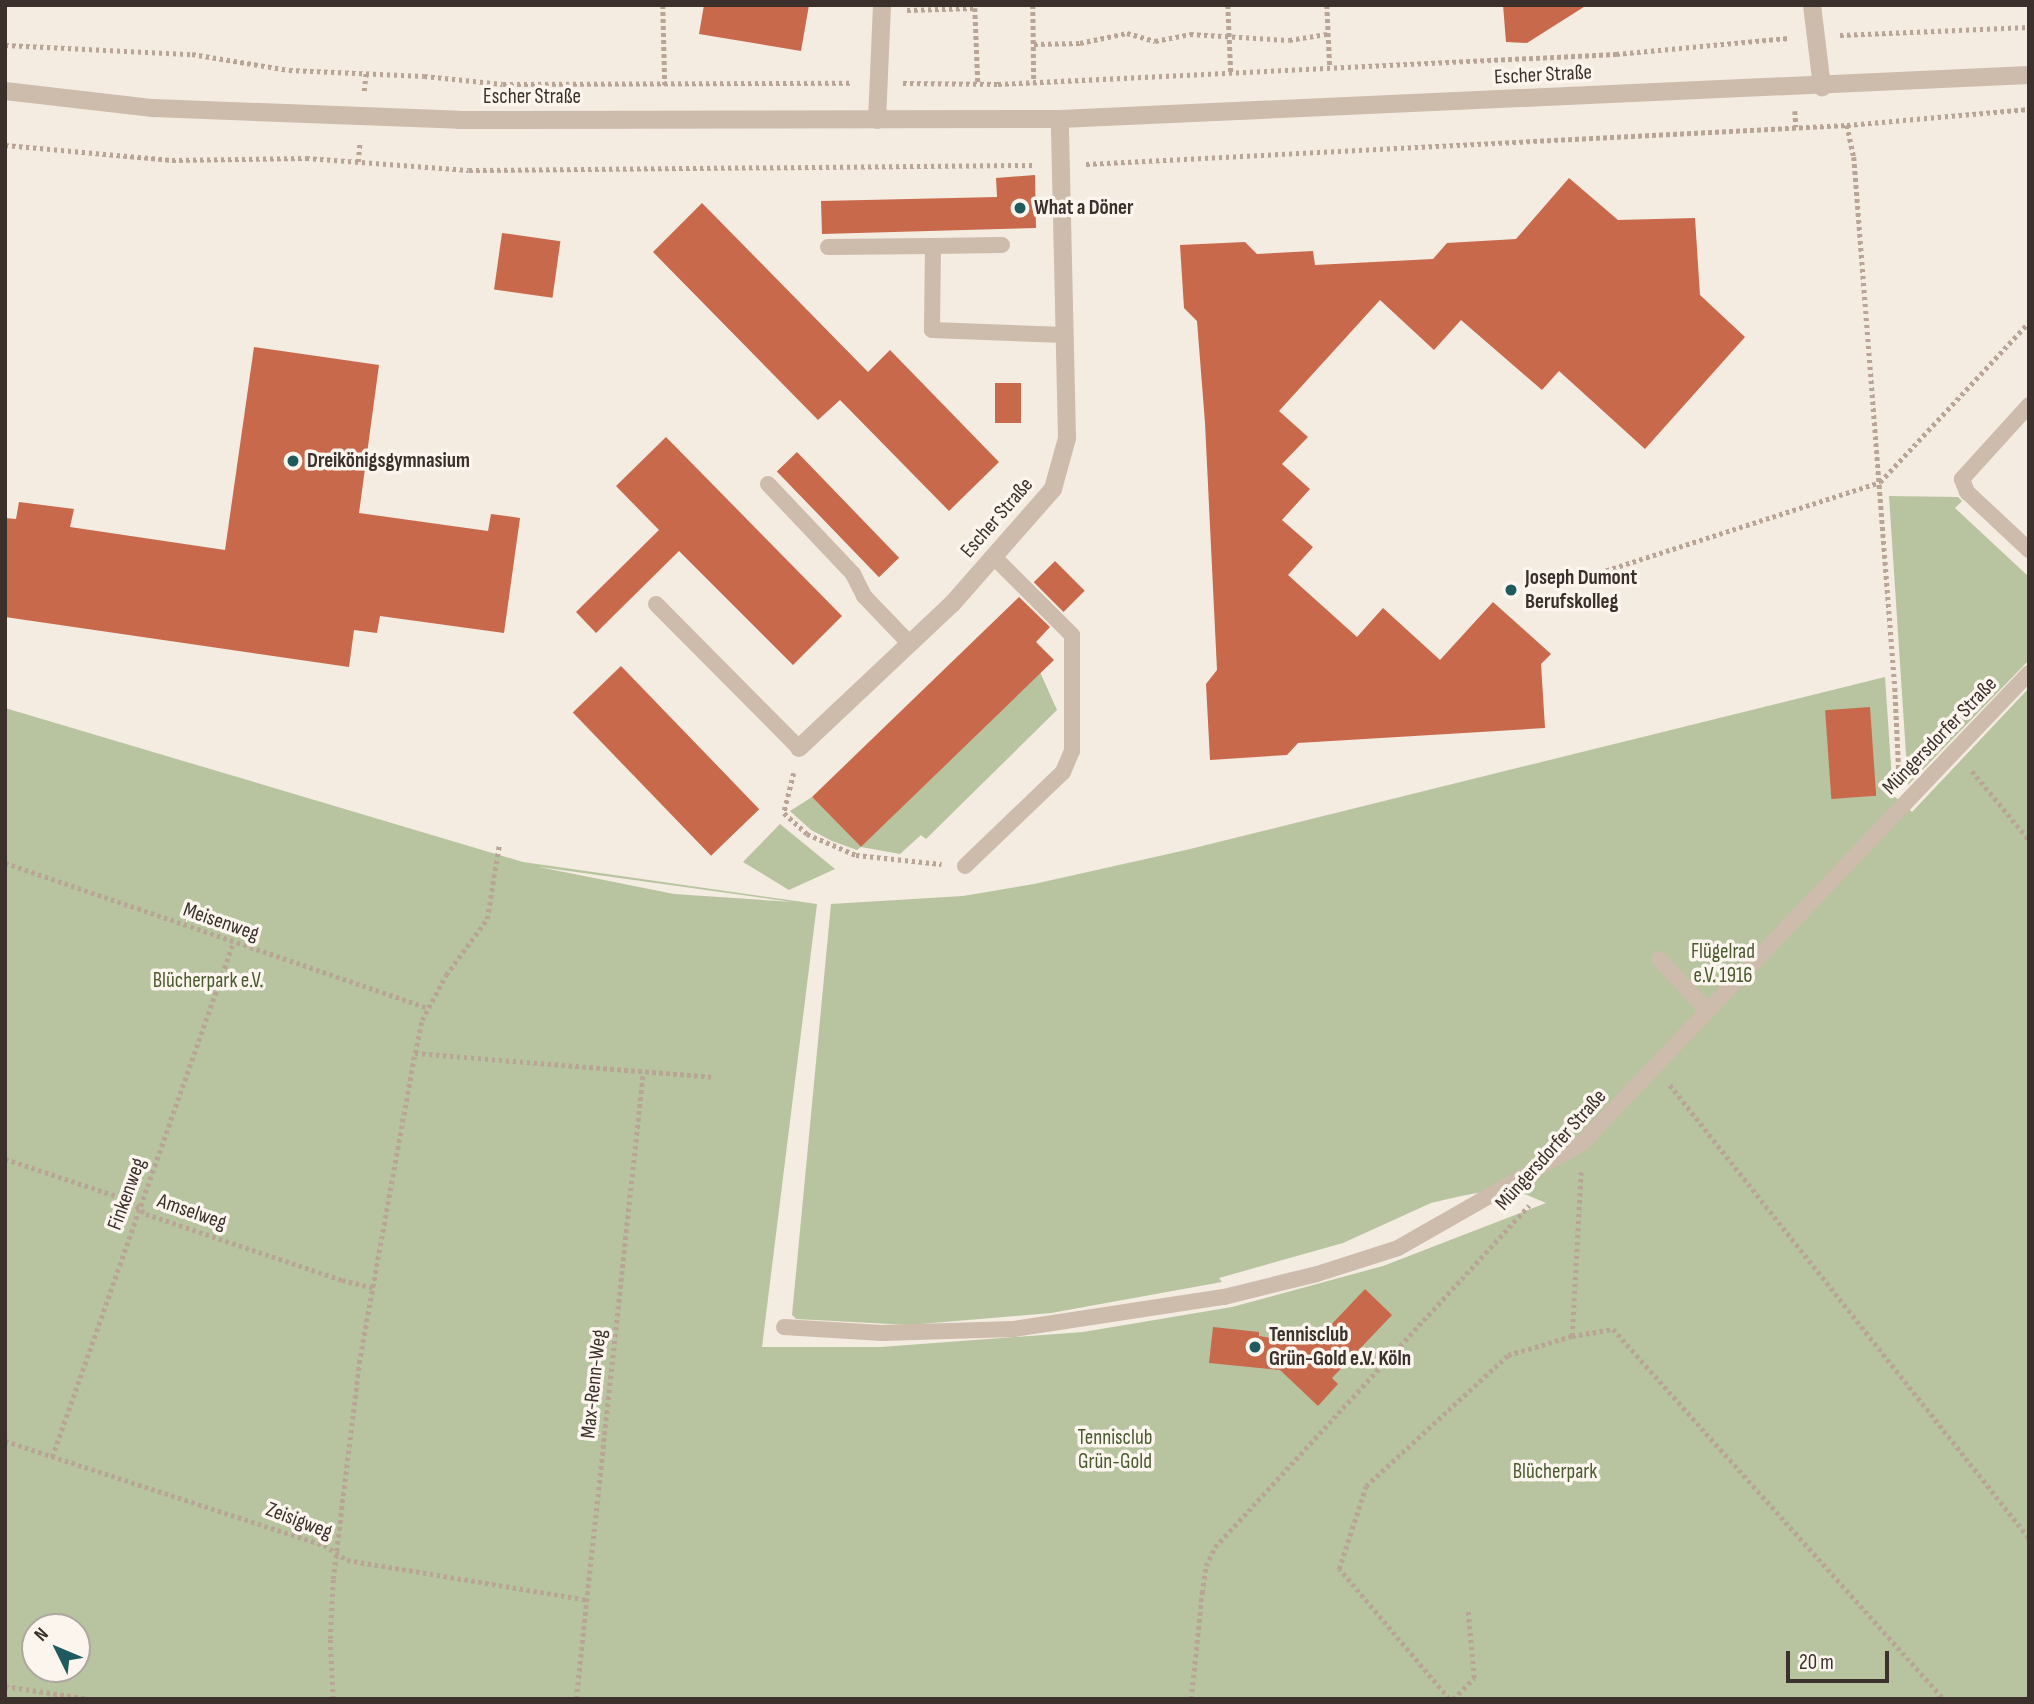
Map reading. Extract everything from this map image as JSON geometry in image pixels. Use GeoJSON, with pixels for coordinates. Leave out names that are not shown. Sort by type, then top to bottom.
{"type":"FeatureCollection","features":[{"type":"Feature","properties":{"kind":"street"},"geometry":{"type":"LineString","coordinates":[[1812,5],[1822,87]]}},
{"type":"Feature","properties":{"kind":"street"},"geometry":{"type":"LineString","coordinates":[[877,120],[882,9]]}},
{"type":"Feature","properties":{"kind":"street","name":"Escher Straße"},"geometry":{"type":"LineString","coordinates":[[5,91],[153,108],[459,120],[1060,119],[1822,87],[2029,75]]}},
{"type":"Feature","properties":{"kind":"street","name":"Escher Straße"},"geometry":{"type":"LineString","coordinates":[[799,748],[910,644],[994,557],[1053,489],[1067,438],[1060,119]]}},
{"type":"Feature","properties":{"kind":"lane"},"geometry":{"type":"LineString","coordinates":[[828,247],[1002,245]]}},
{"type":"Feature","properties":{"kind":"lane"},"geometry":{"type":"LineString","coordinates":[[933,246],[932,330],[1065,335]]}},
{"type":"Feature","properties":{"kind":"lane"},"geometry":{"type":"LineString","coordinates":[[2029,405],[1962,479],[1967,492],[2029,550]]}},
{"type":"Feature","properties":{"kind":"lane"},"geometry":{"type":"LineString","coordinates":[[768,484],[853,574],[864,596],[910,644]]}},
{"type":"Feature","properties":{"kind":"lane"},"geometry":{"type":"LineString","coordinates":[[965,866],[1063,772],[1072,751],[1072,635],[994,557]]}},
{"type":"Feature","properties":{"kind":"lane"},"geometry":{"type":"LineString","coordinates":[[656,604],[799,748]]}},
{"type":"Feature","properties":{"kind":"lane","name":"Müngersdorfer Straße"},"geometry":{"type":"LineString","coordinates":[[784,1327],[882,1333],[1014,1329],[1224,1297],[1317,1274],[1398,1248],[1582,1143],[2029,673]]}},
{"type":"Feature","properties":{"kind":"lane"},"geometry":{"type":"LineString","coordinates":[[1659,959],[1708,1011]]}},
{"type":"Feature","properties":{"kind":"path"},"geometry":{"type":"LineString","coordinates":[[663,5],[665,85]]}},
{"type":"Feature","properties":{"kind":"path"},"geometry":{"type":"LineString","coordinates":[[1033,5],[1034,82]]}},
{"type":"Feature","properties":{"kind":"path"},"geometry":{"type":"LineString","coordinates":[[1228,5],[1231,73]]}},
{"type":"Feature","properties":{"kind":"path"},"geometry":{"type":"LineString","coordinates":[[1327,5],[1330,68]]}},
{"type":"Feature","properties":{"kind":"path"},"geometry":{"type":"LineString","coordinates":[[882,9],[975,8],[978,83]]}},
{"type":"Feature","properties":{"kind":"path"},"geometry":{"type":"LineString","coordinates":[[5,46],[192,54],[289,70],[424,76],[503,84],[978,83],[1616,54],[1817,35],[2029,27]]}},
{"type":"Feature","properties":{"kind":"path"},"geometry":{"type":"LineString","coordinates":[[1034,44],[1080,43],[1127,33],[1155,41],[1190,34],[1289,40],[1328,34]]}},
{"type":"Feature","properties":{"kind":"path"},"geometry":{"type":"LineString","coordinates":[[5,145],[172,160],[306,158],[468,170],[1061,165],[1847,125],[2029,109]]}},
{"type":"Feature","properties":{"kind":"path"},"geometry":{"type":"LineString","coordinates":[[1847,125],[1854,157],[1880,482],[1895,688],[1899,787],[1909,799]]}},
{"type":"Feature","properties":{"kind":"path"},"geometry":{"type":"LineString","coordinates":[[1586,577],[1880,482],[2029,322]]}},
{"type":"Feature","properties":{"kind":"path"},"geometry":{"type":"LineString","coordinates":[[799,748],[784,813],[807,834],[856,855],[965,866]]}},
{"type":"Feature","properties":{"kind":"path"},"geometry":{"type":"LineString","coordinates":[[1955,751],[2029,840]]}},
{"type":"Feature","properties":{"kind":"path"},"geometry":{"type":"LineString","coordinates":[[333,1699],[330,1639],[335,1552],[359,1363],[415,1053],[428,1008],[461,951],[487,919],[499,846]]}},
{"type":"Feature","properties":{"kind":"path","name":"Meisenweg"},"geometry":{"type":"LineString","coordinates":[[5,863],[428,1008]]}},
{"type":"Feature","properties":{"kind":"path","name":"Finkenweg"},"geometry":{"type":"LineString","coordinates":[[52,1457],[233,943]]}},
{"type":"Feature","properties":{"kind":"path"},"geometry":{"type":"LineString","coordinates":[[415,1053],[711,1077]]}},
{"type":"Feature","properties":{"kind":"path"},"geometry":{"type":"LineString","coordinates":[[1656,1068],[2029,1538]]}},
{"type":"Feature","properties":{"kind":"path","name":"Max-Renn-Weg"},"geometry":{"type":"LineString","coordinates":[[576,1699],[643,1073]]}},
{"type":"Feature","properties":{"kind":"path"},"geometry":{"type":"LineString","coordinates":[[1572,1336],[1582,1143]]}},
{"type":"Feature","properties":{"kind":"path","name":"Amselweg"},"geometry":{"type":"LineString","coordinates":[[5,1159],[131,1201],[146,1214],[342,1280],[373,1287]]}},
{"type":"Feature","properties":{"kind":"path","name":"Müngersdorfer Straße"},"geometry":{"type":"LineString","coordinates":[[1191,1699],[1206,1566],[1215,1547],[1537,1195]]}},
{"type":"Feature","properties":{"kind":"path"},"geometry":{"type":"LineString","coordinates":[[1468,1611],[1474,1678],[1451,1699],[1339,1569],[1366,1486],[1508,1354],[1572,1336],[1613,1329],[1944,1699]]}},
{"type":"Feature","properties":{"kind":"path","name":"Zeisigweg"},"geometry":{"type":"LineString","coordinates":[[5,1441],[271,1526],[324,1545],[346,1560],[588,1600]]}},
{"type":"Feature","properties":{"kind":"path"},"geometry":{"type":"LineString","coordinates":[[5,1686],[89,1699]]}},
{"type":"Feature","properties":{"kind":"green space"},"geometry":{"type":"Polygon","coordinates":[[[1889,496],[1958,497],[1962,501],[1955,508],[2029,577],[2029,660],[1908,785],[1889,496]]]}},
{"type":"Feature","properties":{"kind":"green space"},"geometry":{"type":"Polygon","coordinates":[[[1040,672],[1057,710],[926,839],[921,835],[900,854],[861,847],[1040,672]]]}},
{"type":"Feature","properties":{"kind":"green space"},"geometry":{"type":"Polygon","coordinates":[[[1885,677],[1893,795],[1912,812],[2029,688],[2029,1699],[5,1699],[5,708],[523,862],[817,904],[762,1347],[881,1347],[1083,1332],[1232,1307],[1383,1266],[1546,1203],[1522,1193],[1488,1191],[1461,1196],[1431,1203],[1343,1243],[1219,1278],[1222,1282],[1051,1313],[909,1325],[796,1319],[792,1315],[831,904],[963,896],[1034,884],[1186,850],[1885,677]],[[540,867],[674,894],[792,902],[540,867]]]}},
{"type":"Feature","properties":{"kind":"green space"},"geometry":{"type":"Polygon","coordinates":[[[812,797],[861,847],[857,850],[832,841],[811,830],[790,811],[812,797]]]}},
{"type":"Feature","properties":{"kind":"green space"},"geometry":{"type":"Polygon","coordinates":[[[780,824],[835,869],[789,890],[743,862],[780,824]]]}},
{"type":"Feature","properties":{"kind":"building"},"geometry":{"type":"Polygon","coordinates":[[[704,5],[809,5],[801,51],[699,34],[704,5]]]}},
{"type":"Feature","properties":{"kind":"building"},"geometry":{"type":"Polygon","coordinates":[[[1503,5],[1587,5],[1527,43],[1506,42],[1503,5]]]}},
{"type":"Feature","properties":{"kind":"building"},"geometry":{"type":"Polygon","coordinates":[[[1035,175],[1036,228],[822,234],[821,201],[997,197],[996,178],[1035,175]]]}},
{"type":"Feature","properties":{"kind":"building"},"geometry":{"type":"Polygon","coordinates":[[[1569,178],[1618,220],[1695,218],[1700,295],[1745,337],[1645,449],[1559,371],[1542,390],[1461,320],[1434,350],[1380,300],[1279,411],[1308,437],[1282,464],[1310,489],[1282,520],[1313,547],[1288,575],[1357,637],[1383,608],[1440,660],[1493,602],[1551,654],[1541,664],[1545,728],[1298,743],[1287,755],[1210,760],[1206,684],[1217,670],[1205,423],[1197,321],[1184,308],[1180,245],[1245,242],[1257,254],[1313,251],[1315,265],[1433,259],[1447,243],[1516,239],[1569,178]]]}},
{"type":"Feature","properties":{"kind":"building"},"geometry":{"type":"Polygon","coordinates":[[[702,203],[868,372],[890,350],[999,462],[949,511],[840,400],[818,420],[653,252],[702,203]]]}},
{"type":"Feature","properties":{"kind":"building"},"geometry":{"type":"Polygon","coordinates":[[[502,233],[560,241],[552,298],[494,289],[502,233]]]}},
{"type":"Feature","properties":{"kind":"building"},"geometry":{"type":"Polygon","coordinates":[[[254,347],[379,365],[359,513],[488,531],[491,514],[520,518],[504,633],[380,616],[377,633],[354,630],[349,667],[5,617],[5,518],[16,519],[19,502],[74,509],[70,527],[225,550],[254,347]]]}},
{"type":"Feature","properties":{"kind":"building"},"geometry":{"type":"Polygon","coordinates":[[[995,383],[1021,383],[1021,423],[995,423],[995,383]]]}},
{"type":"Feature","properties":{"kind":"building"},"geometry":{"type":"Polygon","coordinates":[[[666,437],[842,616],[793,665],[679,551],[596,633],[576,612],[659,530],[616,486],[666,437]]]}},
{"type":"Feature","properties":{"kind":"building"},"geometry":{"type":"Polygon","coordinates":[[[797,452],[899,558],[879,577],[777,471],[797,452]]]}},
{"type":"Feature","properties":{"kind":"building"},"geometry":{"type":"Polygon","coordinates":[[[1055,561],[1085,591],[1063,612],[1034,582],[1055,561]]]}},
{"type":"Feature","properties":{"kind":"building"},"geometry":{"type":"Polygon","coordinates":[[[1019,597],[1050,627],[1036,642],[1054,660],[861,847],[812,797],[1019,597]]]}},
{"type":"Feature","properties":{"kind":"building"},"geometry":{"type":"Polygon","coordinates":[[[621,666],[759,809],[711,856],[573,713],[621,666]]]}},
{"type":"Feature","properties":{"kind":"building"},"geometry":{"type":"Polygon","coordinates":[[[1870,707],[1876,796],[1831,799],[1825,710],[1870,707]]]}},
{"type":"Feature","properties":{"kind":"building","name":"Tennisclub Grün-Gold e.V. Köln"},"geometry":{"type":"Polygon","coordinates":[[[1365,1289],[1392,1315],[1332,1378],[1338,1384],[1318,1406],[1280,1370],[1209,1363],[1213,1327],[1259,1332],[1259,1336],[1313,1344],[1365,1289]]]}},
{"type":"Feature","properties":{"kind":"place","name":"What a Döner"},"geometry":{"type":"Point","coordinates":[1020,208]}},
{"type":"Feature","properties":{"kind":"place","name":"Dreikönigsgymnasium"},"geometry":{"type":"Point","coordinates":[293,461]}},
{"type":"Feature","properties":{"kind":"place","name":"Joseph Dumont Berufskolleg"},"geometry":{"type":"Point","coordinates":[1511,590]}},
{"type":"Feature","properties":{"kind":"place","name":"Tennisclub Grün-Gold e.V. Köln"},"geometry":{"type":"Point","coordinates":[1255,1347]}},
{"type":"Feature","properties":{"kind":"park label","name":"Flügelrad e.V. 1916"},"geometry":{"type":"Point","coordinates":[1723,964]}},
{"type":"Feature","properties":{"kind":"park label","name":"Blücherpark e.V."},"geometry":{"type":"Point","coordinates":[208,981]}},
{"type":"Feature","properties":{"kind":"park label","name":"Tennisclub Grün-Gold"},"geometry":{"type":"Point","coordinates":[1115,1450]}},
{"type":"Feature","properties":{"kind":"park label","name":"Blücherpark"},"geometry":{"type":"Point","coordinates":[1555,1472]}}]}
